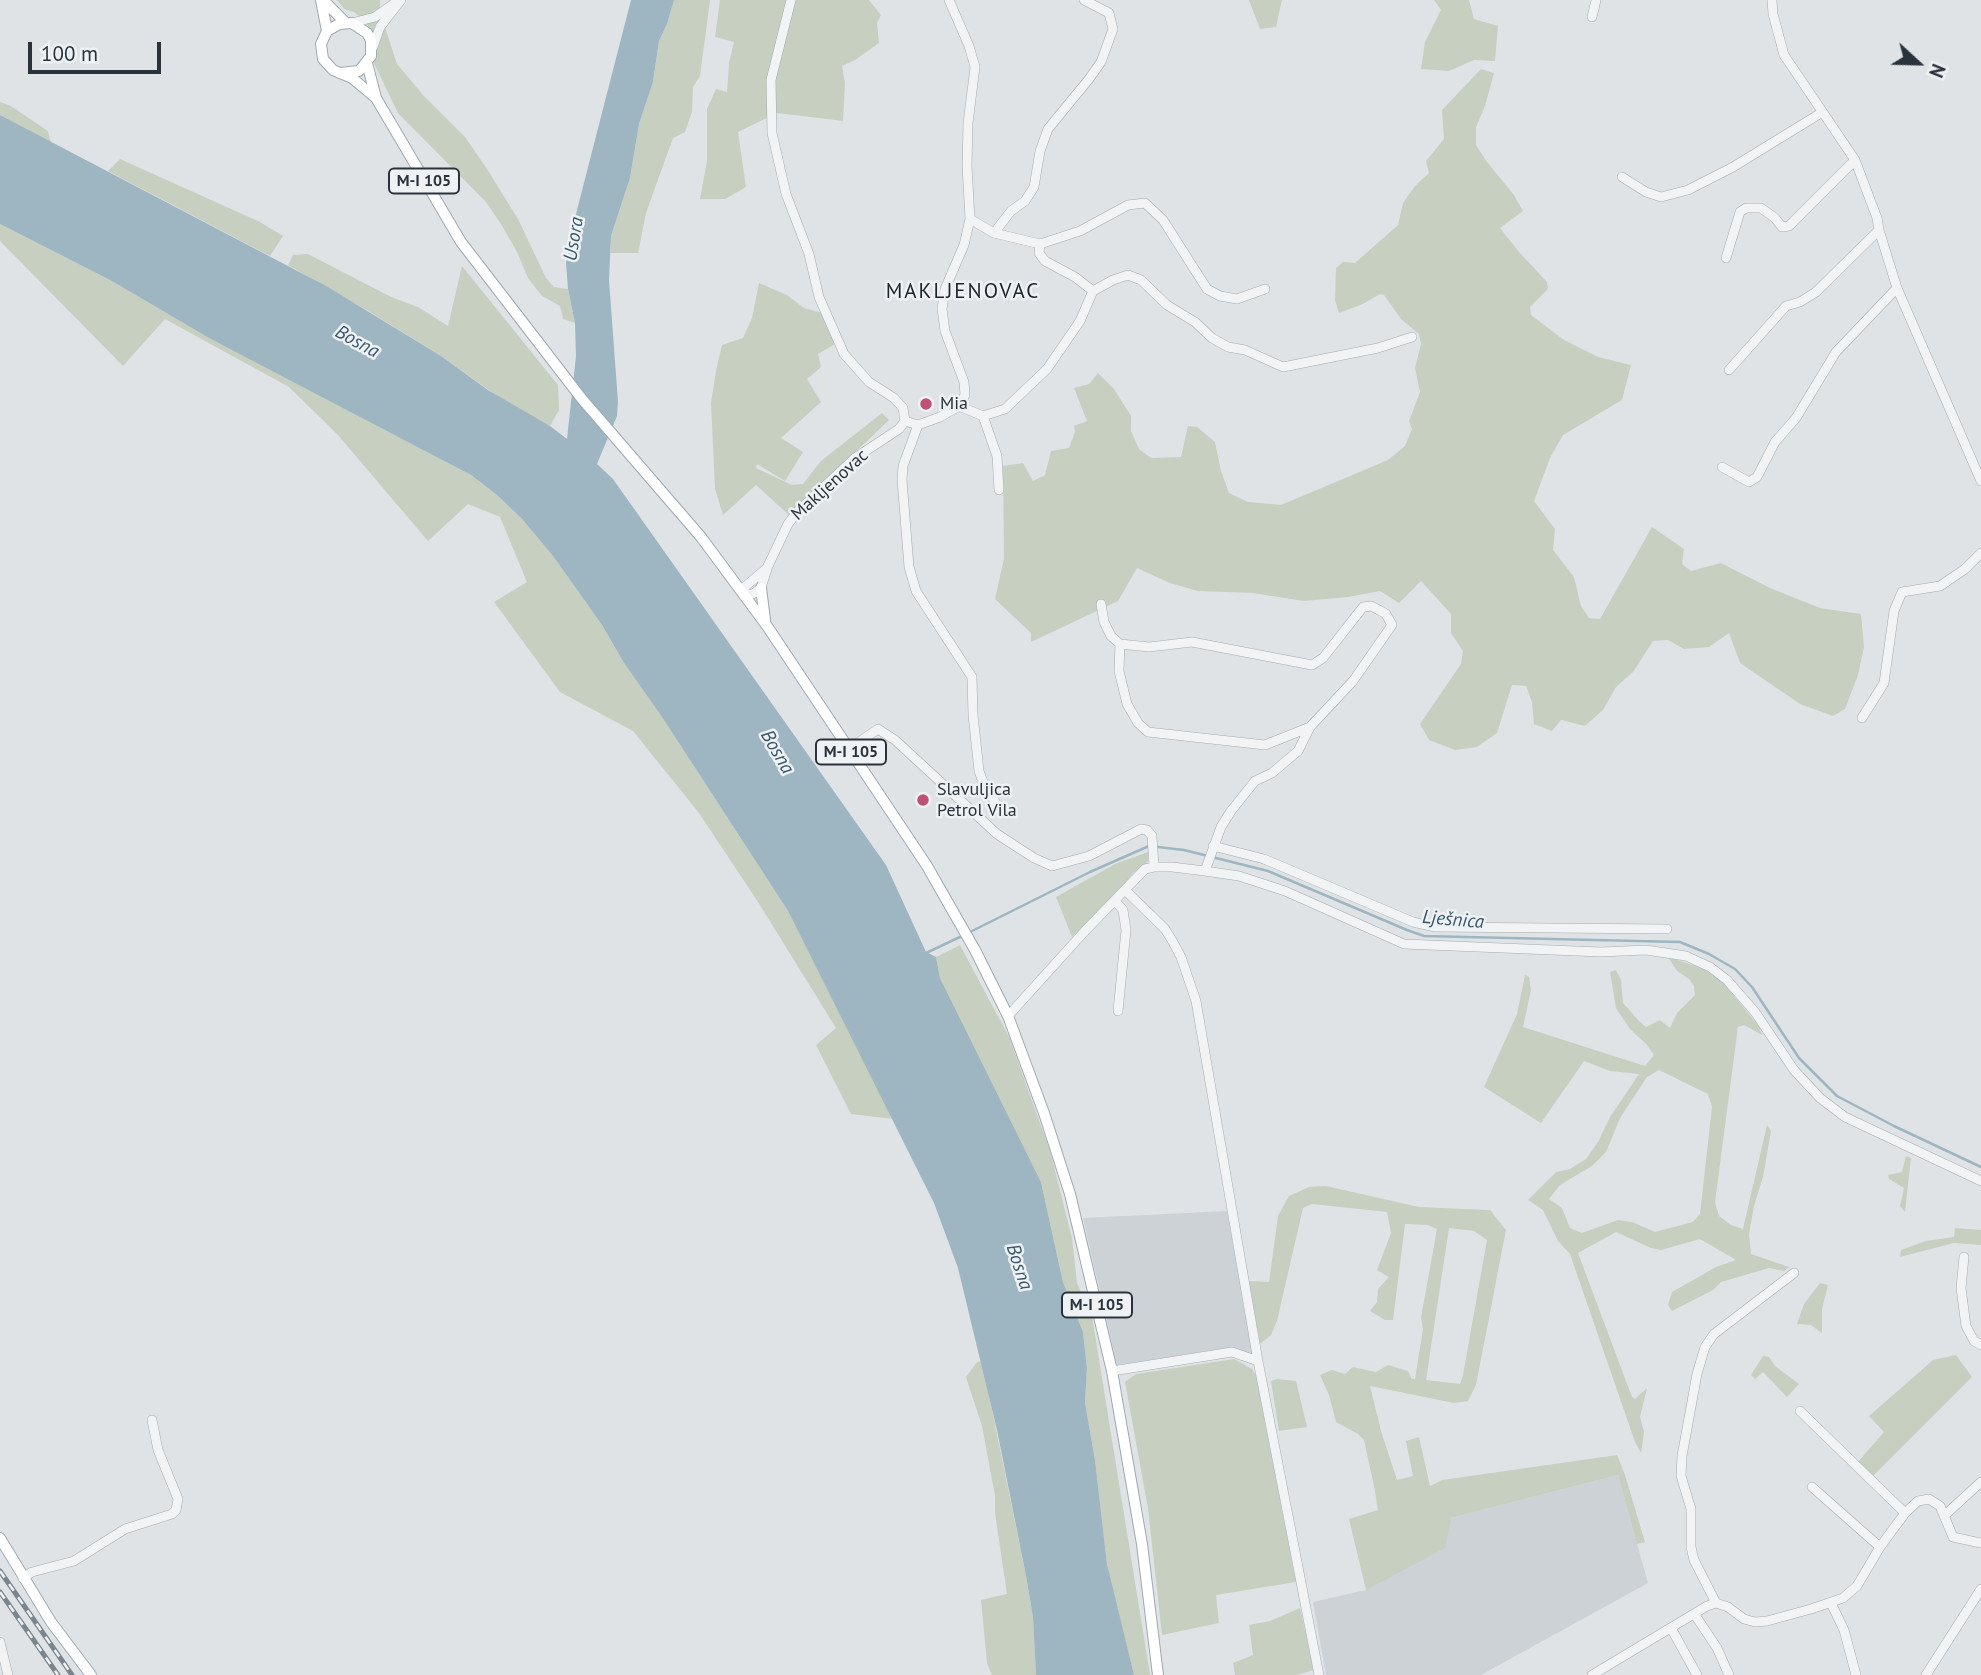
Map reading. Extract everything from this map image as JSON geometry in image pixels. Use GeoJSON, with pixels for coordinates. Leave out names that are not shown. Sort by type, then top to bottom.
{"type":"FeatureCollection","features":[{"type":"Feature","properties":{"kind":"main road"},"geometry":{"type":"LineString","coordinates":[[322,0],[349,23],[367,33],[372,49],[367,63],[354,73],[340,73]]}},
{"type":"Feature","properties":{"kind":"main road"},"geometry":{"type":"LineString","coordinates":[[322,0],[327,31]]}},
{"type":"Feature","properties":{"kind":"main road"},"geometry":{"type":"LineString","coordinates":[[349,23],[327,31],[321,44],[323,59],[328,66],[352,78],[376,98]]}},
{"type":"Feature","properties":{"kind":"main road"},"geometry":{"type":"LineString","coordinates":[[367,63],[376,98]]}},
{"type":"Feature","properties":{"kind":"main road","name":"M-I 105"},"geometry":{"type":"LineString","coordinates":[[376,98],[436,202],[476,262],[582,399],[701,537],[766,626],[927,866],[975,950],[1008,1016],[1070,1194],[1112,1371],[1142,1544],[1158,1675]]}},
{"type":"Feature","properties":{"kind":"main road"},"geometry":{"type":"LineString","coordinates":[[761,588],[766,626]]}},
{"type":"Feature","properties":{"kind":"main road"},"geometry":{"type":"LineString","coordinates":[[0,1538],[51,1622],[91,1675]]}},
{"type":"Feature","properties":{"kind":"street"},"geometry":{"type":"LineString","coordinates":[[349,23],[375,18],[400,0]]}},
{"type":"Feature","properties":{"kind":"street"},"geometry":{"type":"LineString","coordinates":[[372,49],[380,27],[400,0]]}},
{"type":"Feature","properties":{"kind":"street"},"geometry":{"type":"LineString","coordinates":[[791,0],[771,80],[772,133],[786,194],[809,254],[819,297],[844,354],[869,382],[894,398],[903,408],[905,421],[918,425],[959,406],[965,395],[964,382],[945,331],[943,309],[945,289],[964,245],[970,219],[968,123],[975,67],[949,0]]}},
{"type":"Feature","properties":{"kind":"street"},"geometry":{"type":"LineString","coordinates":[[994,233],[1011,211],[1025,201],[1034,187],[1040,150],[1048,129],[1101,62],[1113,29],[1109,13],[1084,0]]}},
{"type":"Feature","properties":{"kind":"street"},"geometry":{"type":"LineString","coordinates":[[1592,17],[1596,0]]}},
{"type":"Feature","properties":{"kind":"street"},"geometry":{"type":"LineString","coordinates":[[1772,0],[1784,55],[1855,160],[1877,218],[1897,288],[1981,481]]}},
{"type":"Feature","properties":{"kind":"street"},"geometry":{"type":"LineString","coordinates":[[1622,177],[1646,192],[1661,197],[1688,190],[1733,167],[1821,113]]}},
{"type":"Feature","properties":{"kind":"street"},"geometry":{"type":"LineString","coordinates":[[1726,258],[1740,212],[1746,208],[1761,208],[1782,227],[1789,226],[1855,160]]}},
{"type":"Feature","properties":{"kind":"street"},"geometry":{"type":"LineString","coordinates":[[970,219],[994,233],[1040,244],[1080,231],[1128,205],[1145,203],[1163,220],[1208,289],[1220,296],[1237,299],[1265,289]]}},
{"type":"Feature","properties":{"kind":"street"},"geometry":{"type":"LineString","coordinates":[[1729,370],[1786,306],[1801,302],[1816,292],[1879,230]]}},
{"type":"Feature","properties":{"kind":"street"},"geometry":{"type":"LineString","coordinates":[[1040,244],[1039,253],[1045,261],[1075,277],[1093,291]]}},
{"type":"Feature","properties":{"kind":"street"},"geometry":{"type":"LineString","coordinates":[[959,406],[983,416],[1005,409],[1047,369],[1080,321],[1093,291],[1128,275],[1141,280],[1167,305],[1195,322],[1212,338],[1228,347],[1245,350],[1283,367],[1354,353],[1412,337]]}},
{"type":"Feature","properties":{"kind":"street"},"geometry":{"type":"LineString","coordinates":[[1722,467],[1749,482],[1757,477],[1775,442],[1796,418],[1836,352],[1897,288]]}},
{"type":"Feature","properties":{"kind":"street"},"geometry":{"type":"LineString","coordinates":[[983,416],[998,456],[999,490]]}},
{"type":"Feature","properties":{"kind":"street","name":"Makljenovac"},"geometry":{"type":"LineString","coordinates":[[742,592],[767,568],[788,524],[797,512],[855,458],[899,429],[905,421]]}},
{"type":"Feature","properties":{"kind":"street"},"geometry":{"type":"LineString","coordinates":[[918,425],[903,466],[902,480],[909,567],[916,591],[972,677],[979,771],[999,808]]}},
{"type":"Feature","properties":{"kind":"street"},"geometry":{"type":"LineString","coordinates":[[1862,718],[1884,683],[1894,611],[1902,592],[1940,586],[1958,575],[1981,553]]}},
{"type":"Feature","properties":{"kind":"street"},"geometry":{"type":"LineString","coordinates":[[742,592],[753,594],[761,588],[767,568]]}},
{"type":"Feature","properties":{"kind":"street"},"geometry":{"type":"LineString","coordinates":[[1101,604],[1104,622],[1111,636],[1120,645],[1149,647],[1192,642],[1312,664],[1322,658],[1363,607],[1371,606],[1380,610],[1386,614],[1392,625],[1339,699],[1310,727],[1297,751],[1272,773],[1255,781],[1243,796],[1222,827],[1207,867]]}},
{"type":"Feature","properties":{"kind":"street"},"geometry":{"type":"LineString","coordinates":[[1120,645],[1119,671],[1127,704],[1138,723],[1148,732],[1265,745],[1310,727]]}},
{"type":"Feature","properties":{"kind":"street"},"geometry":{"type":"LineString","coordinates":[[849,749],[878,729],[895,740],[997,834],[1034,859],[1052,866],[1089,856],[1141,829],[1147,830],[1152,836],[1154,867]]}},
{"type":"Feature","properties":{"kind":"street"},"geometry":{"type":"LineString","coordinates":[[1213,847],[1264,859],[1413,922],[1435,927],[1667,929]]}},
{"type":"Feature","properties":{"kind":"street"},"geometry":{"type":"LineString","coordinates":[[1008,1016],[1145,869],[1207,867],[1285,891],[1404,944],[1601,952],[1646,950],[1686,957],[1710,967],[1727,980],[1755,1012],[1794,1070],[1820,1098],[1845,1118],[1981,1181]]}},
{"type":"Feature","properties":{"kind":"street"},"geometry":{"type":"LineString","coordinates":[[1126,891],[1165,929],[1181,957],[1196,1001],[1258,1361],[1319,1675]]}},
{"type":"Feature","properties":{"kind":"street"},"geometry":{"type":"LineString","coordinates":[[1115,901],[1123,910],[1126,930],[1118,1012]]}},
{"type":"Feature","properties":{"kind":"street"},"geometry":{"type":"LineString","coordinates":[[1964,1257],[1961,1288],[1966,1326],[1974,1342],[1981,1345]]}},
{"type":"Feature","properties":{"kind":"street"},"geometry":{"type":"LineString","coordinates":[[1716,1603],[1690,1548],[1693,1517],[1681,1476],[1682,1456],[1697,1374],[1705,1347],[1714,1334],[1794,1273]]}},
{"type":"Feature","properties":{"kind":"street"},"geometry":{"type":"LineString","coordinates":[[1112,1371],[1231,1352],[1258,1361]]}},
{"type":"Feature","properties":{"kind":"street"},"geometry":{"type":"LineString","coordinates":[[1800,1411],[1905,1513]]}},
{"type":"Feature","properties":{"kind":"street"},"geometry":{"type":"LineString","coordinates":[[23,1577],[74,1561],[125,1529],[172,1514],[176,1510],[178,1499],[159,1450],[152,1420]]}},
{"type":"Feature","properties":{"kind":"street"},"geometry":{"type":"LineString","coordinates":[[1945,1515],[1981,1482]]}},
{"type":"Feature","properties":{"kind":"street"},"geometry":{"type":"LineString","coordinates":[[1812,1487],[1880,1547]]}},
{"type":"Feature","properties":{"kind":"street"},"geometry":{"type":"LineString","coordinates":[[1592,1675],[1716,1603],[1728,1607],[1744,1619],[1755,1622],[1767,1621],[1843,1598],[1857,1587],[1880,1547],[1905,1513],[1918,1501],[1929,1499],[1940,1506],[1953,1537],[1981,1543]]}},
{"type":"Feature","properties":{"kind":"street"},"geometry":{"type":"LineString","coordinates":[[1926,1675],[1981,1588]]}},
{"type":"Feature","properties":{"kind":"street"},"geometry":{"type":"LineString","coordinates":[[1831,1602],[1844,1630],[1856,1675]]}},
{"type":"Feature","properties":{"kind":"street"},"geometry":{"type":"LineString","coordinates":[[1695,1615],[1717,1648],[1729,1675]]}},
{"type":"Feature","properties":{"kind":"street"},"geometry":{"type":"LineString","coordinates":[[1671,1628],[1697,1675]]}},
{"type":"Feature","properties":{"kind":"street"},"geometry":{"type":"LineString","coordinates":[[0,1642],[8,1675]]}},
{"type":"Feature","properties":{"kind":"shaded area"},"geometry":{"type":"Polygon","coordinates":[[[337,0],[380,0],[380,12],[397,64],[423,95],[465,137],[487,169],[518,219],[546,278],[554,287],[568,289],[575,323],[563,319],[560,306],[542,296],[528,278],[517,252],[486,202],[398,113],[372,59],[373,40],[369,28],[365,21],[354,12],[344,9],[337,0]]]}},
{"type":"Feature","properties":{"kind":"shaded area"},"geometry":{"type":"Polygon","coordinates":[[[674,0],[710,0],[700,76],[693,87],[692,112],[685,132],[673,138],[646,213],[638,253],[611,253],[611,236],[630,178],[639,124],[653,82],[659,41],[674,0]]]}},
{"type":"Feature","properties":{"kind":"shaded area"},"geometry":{"type":"Polygon","coordinates":[[[720,0],[869,0],[881,15],[877,23],[879,43],[842,66],[845,83],[843,121],[777,113],[738,132],[746,187],[725,199],[700,199],[707,161],[707,109],[716,89],[727,92],[734,42],[715,37],[720,0]]]}},
{"type":"Feature","properties":{"kind":"shaded area"},"geometry":{"type":"Polygon","coordinates":[[[1249,0],[1282,0],[1276,27],[1260,29],[1249,0]]]}},
{"type":"Feature","properties":{"kind":"shaded area"},"geometry":{"type":"Polygon","coordinates":[[[1434,0],[1469,0],[1474,19],[1498,26],[1495,61],[1474,60],[1449,71],[1421,69],[1425,42],[1441,10],[1434,0]]]}},
{"type":"Feature","properties":{"kind":"shaded area"},"geometry":{"type":"Polygon","coordinates":[[[1481,69],[1494,73],[1476,127],[1476,145],[1523,211],[1500,228],[1547,282],[1548,289],[1530,307],[1531,315],[1564,340],[1598,357],[1631,365],[1622,400],[1563,435],[1550,458],[1534,501],[1555,529],[1553,550],[1574,577],[1581,606],[1589,618],[1600,619],[1652,527],[1684,549],[1682,564],[1691,571],[1721,563],[1770,588],[1820,608],[1861,614],[1864,647],[1858,675],[1845,709],[1833,716],[1800,704],[1740,663],[1729,633],[1709,647],[1684,649],[1668,640],[1653,641],[1633,672],[1616,687],[1603,710],[1585,726],[1561,720],[1552,731],[1534,724],[1532,702],[1526,686],[1512,685],[1497,733],[1477,747],[1455,750],[1429,740],[1420,724],[1461,664],[1463,651],[1451,633],[1451,614],[1421,581],[1399,603],[1380,591],[1304,601],[1253,593],[1198,591],[1170,583],[1137,568],[1118,601],[1031,642],[1031,633],[995,599],[1004,559],[1003,466],[1023,463],[1033,481],[1045,475],[1051,451],[1069,448],[1075,432],[1074,426],[1087,421],[1074,388],[1089,384],[1098,373],[1114,389],[1131,416],[1131,431],[1139,449],[1151,458],[1181,457],[1188,426],[1197,427],[1215,442],[1229,493],[1248,502],[1281,505],[1388,460],[1405,446],[1412,429],[1409,421],[1420,392],[1415,368],[1421,344],[1419,334],[1401,319],[1384,295],[1380,294],[1339,313],[1335,300],[1336,268],[1343,262],[1355,263],[1398,225],[1403,203],[1429,173],[1426,161],[1444,139],[1442,110],[1481,69]]]}},
{"type":"Feature","properties":{"kind":"shaded area"},"geometry":{"type":"Polygon","coordinates":[[[0,102],[11,106],[48,131],[51,143],[0,115],[0,102]]]}},
{"type":"Feature","properties":{"kind":"shaded area"},"geometry":{"type":"Polygon","coordinates":[[[120,159],[260,222],[283,236],[270,256],[108,171],[120,159]]]}},
{"type":"Feature","properties":{"kind":"shaded area"},"geometry":{"type":"Polygon","coordinates":[[[0,224],[110,280],[186,324],[471,475],[522,519],[553,556],[602,625],[624,663],[788,911],[893,1119],[851,1114],[816,1045],[836,1028],[699,813],[633,731],[560,692],[494,602],[527,582],[500,517],[468,504],[428,541],[337,434],[289,387],[165,319],[123,366],[0,241],[0,224]]]}},
{"type":"Feature","properties":{"kind":"shaded area"},"geometry":{"type":"Polygon","coordinates":[[[308,254],[391,297],[418,307],[448,326],[462,266],[558,385],[559,410],[550,426],[506,402],[441,356],[370,312],[288,265],[293,255],[308,254]]]}},
{"type":"Feature","properties":{"kind":"shaded area"},"geometry":{"type":"Polygon","coordinates":[[[759,283],[787,295],[804,308],[826,314],[835,344],[818,354],[821,367],[807,379],[821,402],[781,438],[803,452],[785,481],[757,464],[756,468],[792,485],[803,484],[821,461],[882,413],[889,420],[817,489],[797,517],[789,515],[756,485],[723,515],[715,489],[711,403],[716,371],[722,345],[743,338],[752,318],[759,283]]]}},
{"type":"Feature","properties":{"kind":"shaded area"},"geometry":{"type":"Polygon","coordinates":[[[1148,852],[1148,861],[1144,866],[1133,873],[1121,889],[1072,937],[1056,897],[1115,864],[1148,852]]]}},
{"type":"Feature","properties":{"kind":"shaded area"},"geometry":{"type":"Polygon","coordinates":[[[960,945],[1009,1037],[1050,1151],[1072,1238],[1077,1283],[1092,1316],[1150,1675],[1134,1675],[1114,1598],[1085,1403],[1087,1368],[1083,1332],[1063,1282],[1041,1182],[940,978],[936,957],[960,945]]]}},
{"type":"Feature","properties":{"kind":"shaded area"},"geometry":{"type":"Polygon","coordinates":[[[1668,957],[1701,968],[1720,979],[1759,1026],[1762,1035],[1744,1025],[1738,1027],[1715,1202],[1719,1216],[1731,1225],[1743,1229],[1767,1125],[1771,1131],[1749,1234],[1751,1254],[1789,1267],[1784,1271],[1769,1268],[1721,1282],[1713,1290],[1672,1311],[1668,1305],[1672,1292],[1716,1267],[1736,1260],[1700,1239],[1661,1250],[1616,1232],[1578,1253],[1632,1397],[1635,1399],[1647,1388],[1640,1417],[1644,1432],[1641,1453],[1570,1254],[1558,1241],[1543,1210],[1528,1200],[1556,1172],[1570,1169],[1586,1159],[1639,1074],[1610,1071],[1584,1061],[1541,1123],[1484,1087],[1517,1014],[1525,975],[1529,977],[1531,990],[1523,1027],[1645,1066],[1654,1055],[1630,1029],[1616,1008],[1610,972],[1616,970],[1621,980],[1623,1003],[1639,1021],[1646,1027],[1660,1020],[1670,1028],[1677,1013],[1695,995],[1694,986],[1689,979],[1677,971],[1668,957]],[[1659,1070],[1647,1077],[1620,1118],[1606,1152],[1592,1166],[1560,1185],[1549,1199],[1562,1208],[1570,1228],[1582,1233],[1618,1220],[1632,1222],[1655,1232],[1693,1222],[1700,1214],[1712,1107],[1708,1094],[1659,1070]]]}},
{"type":"Feature","properties":{"kind":"shaded area"},"geometry":{"type":"Polygon","coordinates":[[[1906,1156],[1911,1158],[1905,1212],[1900,1206],[1904,1188],[1889,1179],[1888,1175],[1902,1172],[1906,1156]]]}},
{"type":"Feature","properties":{"kind":"shaded area"},"geometry":{"type":"Polygon","coordinates":[[[1326,1186],[1419,1207],[1490,1210],[1506,1230],[1476,1385],[1468,1401],[1454,1403],[1370,1386],[1397,1480],[1413,1476],[1406,1441],[1419,1437],[1430,1486],[1442,1480],[1617,1455],[1645,1542],[1637,1544],[1618,1475],[1451,1518],[1445,1548],[1366,1590],[1349,1519],[1378,1510],[1374,1486],[1364,1440],[1336,1422],[1320,1375],[1332,1370],[1345,1374],[1353,1367],[1376,1372],[1388,1365],[1408,1371],[1412,1379],[1415,1379],[1423,1329],[1421,1318],[1437,1229],[1428,1225],[1405,1224],[1393,1320],[1385,1320],[1370,1311],[1377,1302],[1378,1289],[1389,1277],[1377,1270],[1391,1233],[1387,1212],[1312,1204],[1303,1208],[1277,1321],[1271,1335],[1260,1344],[1249,1281],[1269,1282],[1278,1216],[1289,1196],[1309,1187],[1326,1186]],[[1449,1228],[1426,1380],[1460,1384],[1463,1375],[1487,1240],[1474,1231],[1449,1228]]]}},
{"type":"Feature","properties":{"kind":"shaded area"},"geometry":{"type":"Polygon","coordinates":[[[1227,1211],[1253,1354],[1227,1348],[1117,1365],[1083,1218],[1227,1211]]]}},
{"type":"Feature","properties":{"kind":"shaded area"},"geometry":{"type":"Polygon","coordinates":[[[1955,1228],[1981,1230],[1981,1245],[1954,1243],[1900,1257],[1901,1250],[1926,1241],[1954,1237],[1955,1228]]]}},
{"type":"Feature","properties":{"kind":"shaded area"},"geometry":{"type":"Polygon","coordinates":[[[1820,1283],[1828,1285],[1822,1309],[1822,1333],[1811,1325],[1797,1324],[1804,1304],[1820,1283]]]}},
{"type":"Feature","properties":{"kind":"shaded area"},"geometry":{"type":"Polygon","coordinates":[[[1956,1355],[1972,1377],[1873,1476],[1857,1463],[1884,1432],[1869,1416],[1933,1360],[1956,1355]]]}},
{"type":"Feature","properties":{"kind":"shaded area"},"geometry":{"type":"Polygon","coordinates":[[[1763,1356],[1769,1357],[1775,1366],[1799,1384],[1787,1397],[1763,1372],[1755,1379],[1751,1375],[1763,1356]]]}},
{"type":"Feature","properties":{"kind":"shaded area"},"geometry":{"type":"Polygon","coordinates":[[[1234,1359],[1252,1369],[1256,1376],[1296,1582],[1216,1595],[1219,1623],[1162,1635],[1148,1508],[1125,1382],[1136,1374],[1234,1359]]]}},
{"type":"Feature","properties":{"kind":"shaded area"},"geometry":{"type":"Polygon","coordinates":[[[982,1361],[1026,1576],[1033,1617],[1036,1675],[992,1675],[987,1663],[981,1600],[1007,1594],[995,1496],[982,1426],[966,1377],[977,1362],[982,1361]]]}},
{"type":"Feature","properties":{"kind":"shaded area"},"geometry":{"type":"Polygon","coordinates":[[[1271,1381],[1296,1381],[1307,1427],[1279,1431],[1271,1381]]]}},
{"type":"Feature","properties":{"kind":"shaded area"},"geometry":{"type":"Polygon","coordinates":[[[1618,1475],[1648,1583],[1481,1675],[1326,1675],[1313,1602],[1366,1590],[1451,1518],[1618,1475]]]}},
{"type":"Feature","properties":{"kind":"shaded area"},"geometry":{"type":"Polygon","coordinates":[[[1300,1608],[1314,1670],[1297,1675],[1235,1675],[1233,1663],[1253,1655],[1249,1625],[1270,1621],[1300,1608]]]}},
{"type":"Feature","properties":{"kind":"water"},"geometry":{"type":"Polygon","coordinates":[[[631,0],[674,0],[659,41],[653,82],[639,124],[630,178],[611,236],[609,280],[618,402],[617,416],[597,464],[613,479],[886,865],[926,952],[936,957],[940,978],[1041,1182],[1063,1282],[1083,1332],[1087,1368],[1085,1403],[1095,1460],[1107,1564],[1134,1675],[1036,1675],[1033,1617],[997,1430],[958,1268],[934,1203],[788,911],[624,663],[602,625],[553,556],[522,519],[471,475],[211,339],[110,280],[0,224],[0,115],[328,287],[441,356],[488,390],[567,439],[576,356],[575,323],[566,263],[631,0]]]}},
{"type":"Feature","properties":{"kind":"waterway","name":"Lješnica"},"geometry":{"type":"LineString","coordinates":[[968,933],[1090,872],[1149,846],[1184,850],[1268,871],[1424,936],[1680,942],[1735,969],[1752,987],[1799,1058],[1837,1096],[1981,1167]]}},
{"type":"Feature","properties":{"kind":"waterway","name":"Lješnica"},"geometry":{"type":"LineString","coordinates":[[924,954],[962,936]]}},
{"type":"Feature","properties":{"kind":"railway"},"geometry":{"type":"LineString","coordinates":[[0,1571],[72,1675]]}},
{"type":"Feature","properties":{"kind":"railway"},"geometry":{"type":"LineString","coordinates":[[0,1592],[58,1675]]}},
{"type":"Feature","properties":{"kind":"place","name":"Mia"},"geometry":{"type":"Point","coordinates":[926,404]}},
{"type":"Feature","properties":{"kind":"place","name":"Slavuljica Petrol Vila"},"geometry":{"type":"Point","coordinates":[923,800]}},
{"type":"Feature","properties":{"kind":"district","name":"MAKLJENOVAC"},"geometry":{"type":"Point","coordinates":[963,292]}},
{"type":"Feature","properties":{"kind":"water label","name":"Usora"},"geometry":{"type":"Point","coordinates":[574,239]}},
{"type":"Feature","properties":{"kind":"water label","name":"Bosna"},"geometry":{"type":"Point","coordinates":[357,342]}},
{"type":"Feature","properties":{"kind":"water label","name":"Bosna"},"geometry":{"type":"Point","coordinates":[777,752]}},
{"type":"Feature","properties":{"kind":"water label","name":"Bosna"},"geometry":{"type":"Point","coordinates":[1019,1267]}}]}
